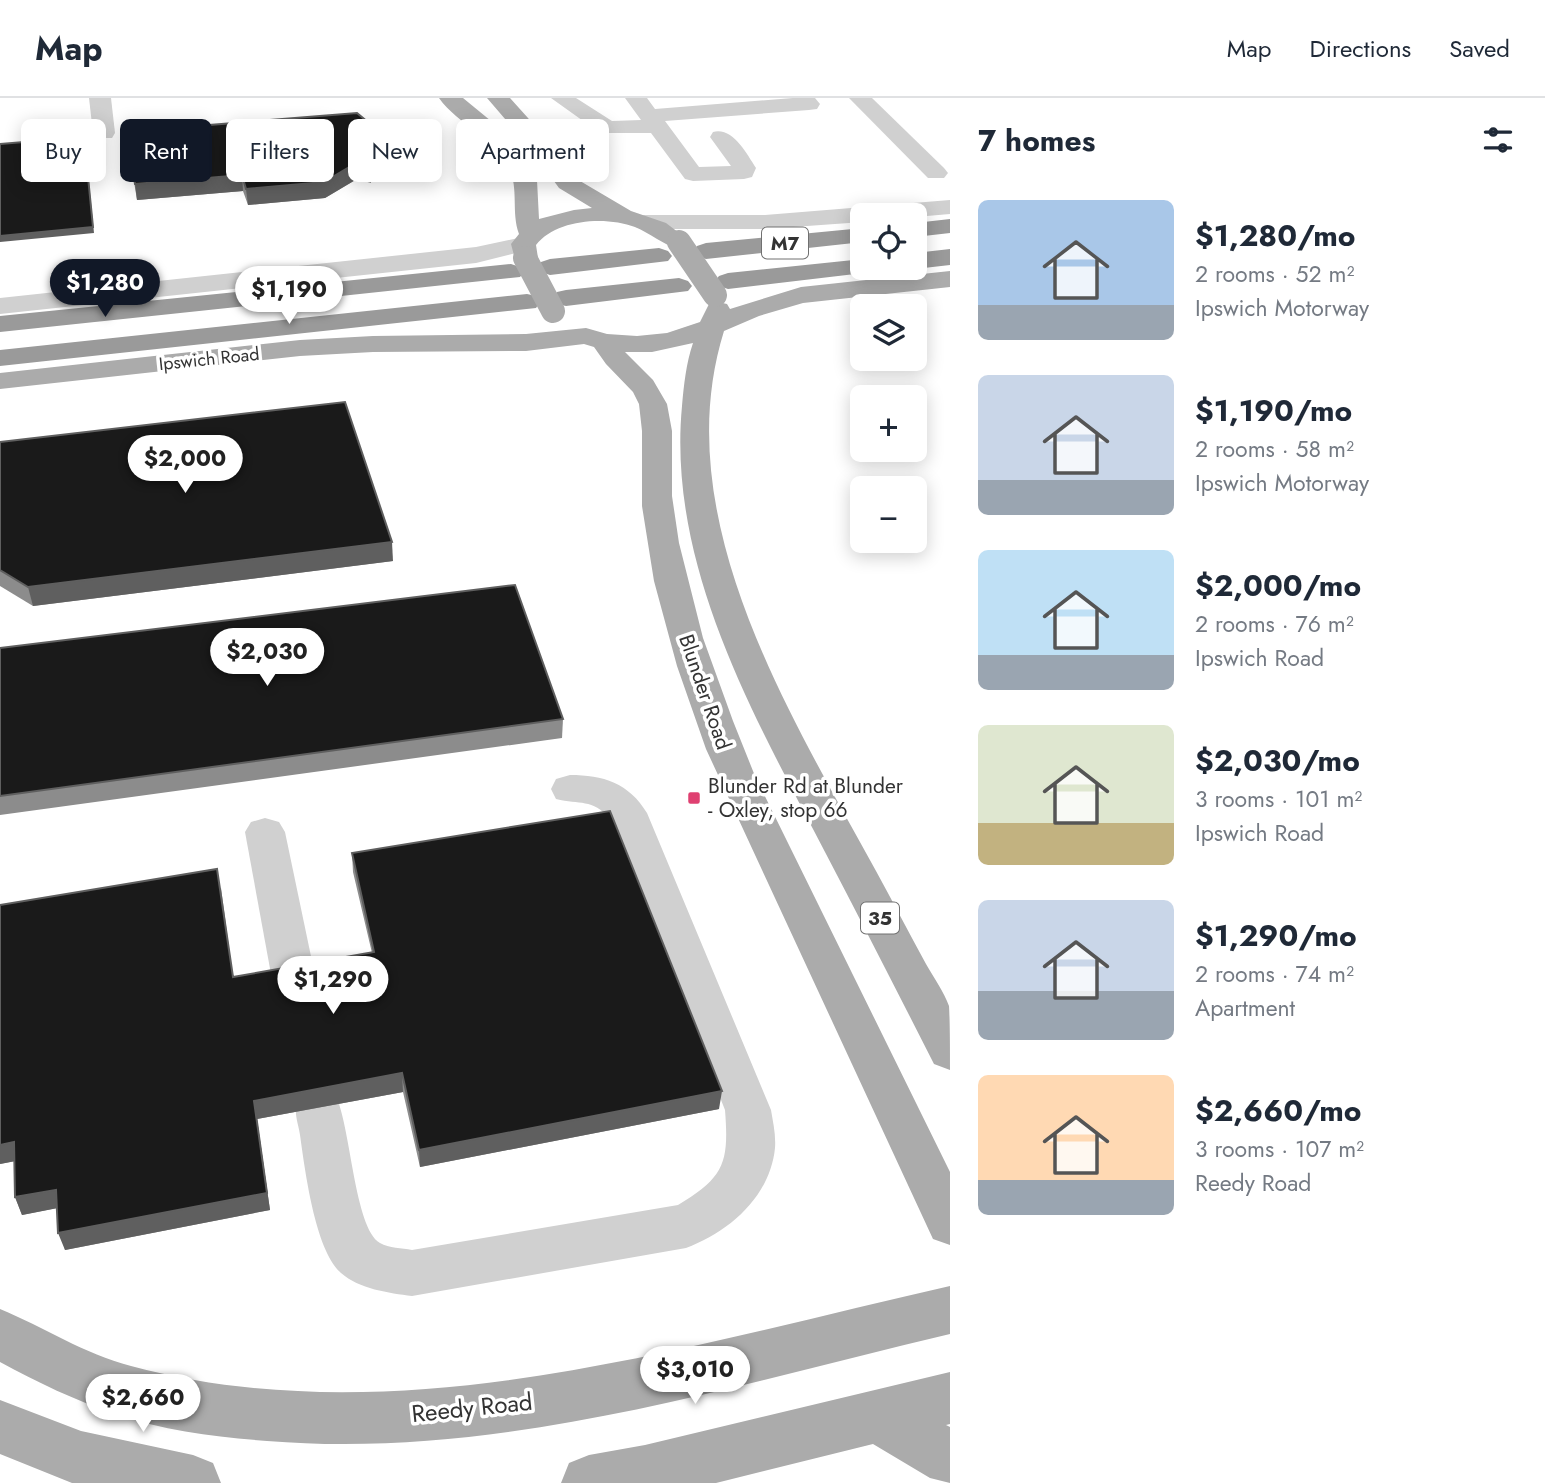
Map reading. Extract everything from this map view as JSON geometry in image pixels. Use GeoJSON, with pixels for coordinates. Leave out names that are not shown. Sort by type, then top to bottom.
{"type":"FeatureCollection","features":[{"type":"Feature","properties":{"kind":"highway"},"geometry":{"type":"LineString","coordinates":[[927,229],[950,226]]}},
{"type":"Feature","properties":{"kind":"highway","name":"M7"},"geometry":{"type":"LineString","coordinates":[[706,251],[850,236]]}},
{"type":"Feature","properties":{"kind":"highway"},"geometry":{"type":"LineString","coordinates":[[550,267],[669,249]]}},
{"type":"Feature","properties":{"kind":"highway"},"geometry":{"type":"LineString","coordinates":[[1,310],[522,252]]}},
{"type":"Feature","properties":{"kind":"highway"},"geometry":{"type":"LineString","coordinates":[[927,260],[950,257]]}},
{"type":"Feature","properties":{"kind":"highway","name":"M7"},"geometry":{"type":"LineString","coordinates":[[721,288],[850,269]]}},
{"type":"Feature","properties":{"kind":"highway"},"geometry":{"type":"LineString","coordinates":[[560,304],[679,286]]}},
{"type":"Feature","properties":{"kind":"highway"},"geometry":{"type":"LineString","coordinates":[[0,358],[527,302]]}},
{"type":"Feature","properties":{"kind":"main road"},"geometry":{"type":"LineString","coordinates":[[450,98],[503,145],[521,167],[528,202],[522,252],[560,304]]}},
{"type":"Feature","properties":{"kind":"main road"},"geometry":{"type":"LineString","coordinates":[[498,98],[567,183],[634,219],[721,288]]}},
{"type":"Feature","properties":{"kind":"main road"},"geometry":{"type":"LineString","coordinates":[[522,252],[543,226],[572,217],[634,219]]}},
{"type":"Feature","properties":{"kind":"main road"},"geometry":{"type":"LineString","coordinates":[[712,327],[788,298],[950,279]]}},
{"type":"Feature","properties":{"kind":"main road","name":"35"},"geometry":{"type":"LineString","coordinates":[[721,288],[718,309],[700,367],[695,450],[705,524],[720,588],[767,704],[950,1051]]}},
{"type":"Feature","properties":{"kind":"main road","name":"Blunder Road"},"geometry":{"type":"LineString","coordinates":[[560,304],[610,355],[630,371],[646,390],[657,418],[656,479],[665,551],[687,646],[709,710],[736,776],[950,1223]]}},
{"type":"Feature","properties":{"kind":"main road","name":"Ipswich Road"},"geometry":{"type":"LineString","coordinates":[[0,381],[340,345],[543,343],[595,339],[649,345],[668,343],[712,327]]}},
{"type":"Feature","properties":{"kind":"main road","name":"Reedy Road"},"geometry":{"type":"LineString","coordinates":[[0,1334],[36,1354],[115,1388],[187,1406],[274,1418],[362,1419],[425,1415],[534,1402],[642,1381],[950,1310]]}},
{"type":"Feature","properties":{"kind":"main road"},"geometry":{"type":"LineString","coordinates":[[590,1483],[645,1473],[950,1398]]}},
{"type":"Feature","properties":{"kind":"main road"},"geometry":{"type":"LineString","coordinates":[[877,1416],[950,1458]]}},
{"type":"Feature","properties":{"kind":"main road"},"geometry":{"type":"LineString","coordinates":[[0,1427],[80,1459],[193,1483]]}},
{"type":"Feature","properties":{"kind":"street"},"geometry":{"type":"LineString","coordinates":[[100,98],[102,119]]}},
{"type":"Feature","properties":{"kind":"street"},"geometry":{"type":"LineString","coordinates":[[562,98],[608,128],[647,113],[809,104],[804,98]]}},
{"type":"Feature","properties":{"kind":"street"},"geometry":{"type":"LineString","coordinates":[[860,98],[936,173]]}},
{"type":"Feature","properties":{"kind":"street"},"geometry":{"type":"LineString","coordinates":[[647,113],[693,174],[744,172],[745,168],[721,137]]}},
{"type":"Feature","properties":{"kind":"street"},"geometry":{"type":"LineString","coordinates":[[927,209],[950,207]]}},
{"type":"Feature","properties":{"kind":"street"},"geometry":{"type":"LineString","coordinates":[[634,219],[765,222],[850,216]]}},
{"type":"Feature","properties":{"kind":"street"},"geometry":{"type":"LineString","coordinates":[[319,1108],[342,1226],[356,1254],[379,1267],[412,1273],[686,1226],[712,1213],[740,1183],[751,1149],[748,1111],[627,813],[615,797],[595,788],[570,789]]}},
{"type":"Feature","properties":{"kind":"street"},"geometry":{"type":"LineString","coordinates":[[265,832],[295,985]]}},
{"type":"Feature","properties":{"kind":"building"},"geometry":{"type":"Polygon","coordinates":[[[357,113],[364,119],[348,119],[348,168],[334,176],[334,119],[283,119],[357,113]]]}},
{"type":"Feature","properties":{"kind":"building"},"geometry":{"type":"Polygon","coordinates":[[[226,124],[226,176],[212,178],[212,125],[226,124]]]}},
{"type":"Feature","properties":{"kind":"building"},"geometry":{"type":"Polygon","coordinates":[[[21,142],[21,182],[88,182],[93,227],[0,236],[0,144],[21,142]]]}},
{"type":"Feature","properties":{"kind":"building"},"geometry":{"type":"Polygon","coordinates":[[[244,182],[324,182],[246,189],[244,182]]]}},
{"type":"Feature","properties":{"kind":"building"},"geometry":{"type":"Polygon","coordinates":[[[345,402],[392,542],[28,587],[0,570],[0,442],[345,402]]]}},
{"type":"Feature","properties":{"kind":"building"},"geometry":{"type":"Polygon","coordinates":[[[515,585],[563,719],[0,796],[0,648],[515,585]]]}},
{"type":"Feature","properties":{"kind":"building"},"geometry":{"type":"Polygon","coordinates":[[[610,811],[722,1091],[419,1150],[402,1073],[254,1101],[267,1193],[58,1233],[56,1190],[15,1197],[14,1142],[0,1145],[0,905],[217,869],[233,977],[374,952],[352,853],[610,811]]]}},
{"type":"Feature","properties":{"kind":"place","name":"Blunder Rd at Blunder - Oxley, stop 66"},"geometry":{"type":"Point","coordinates":[694,798]}}]}
